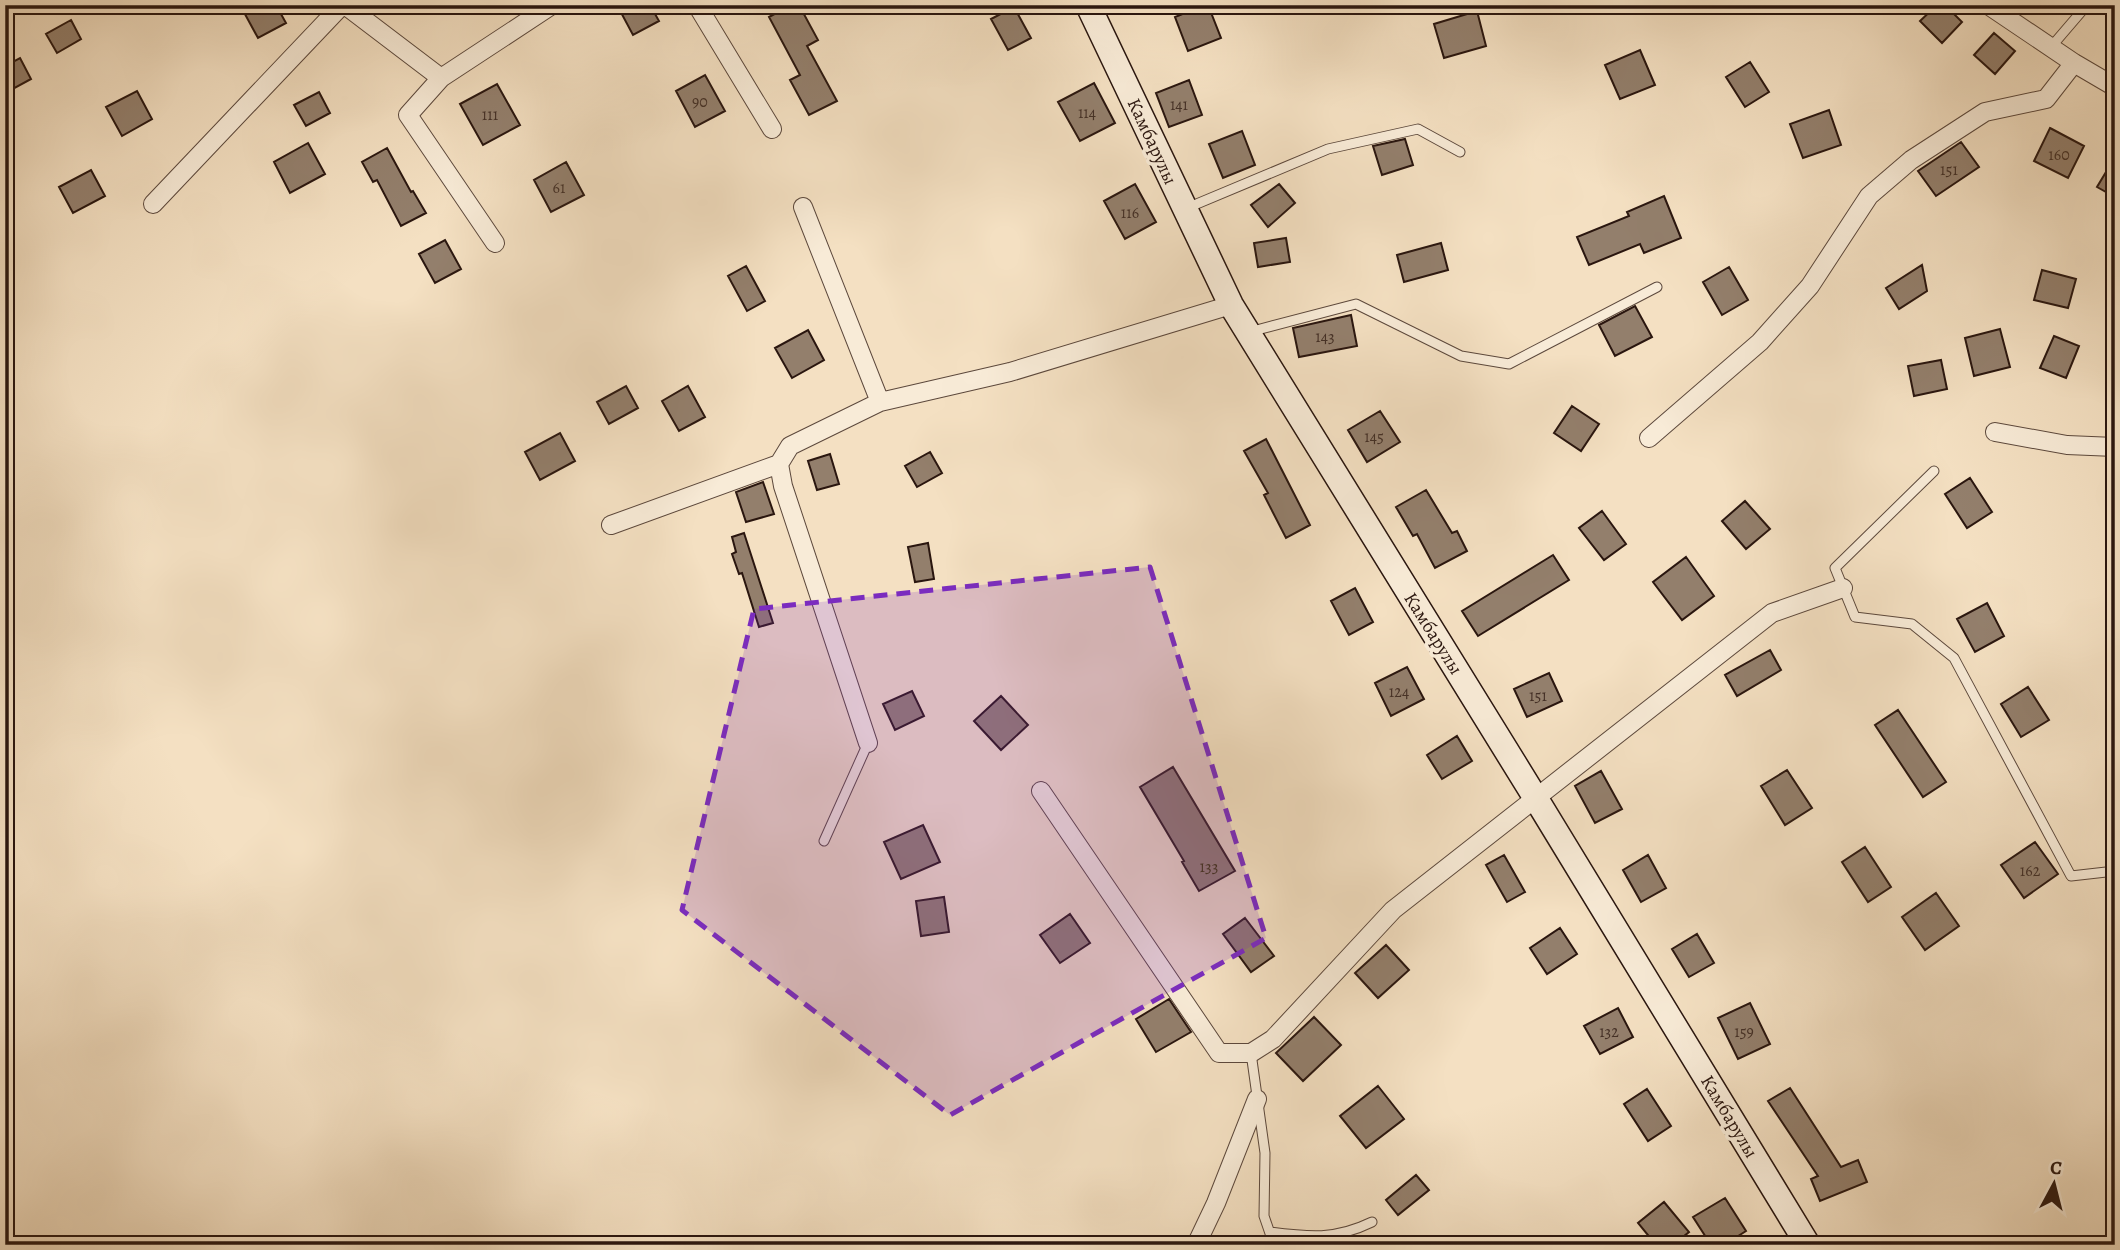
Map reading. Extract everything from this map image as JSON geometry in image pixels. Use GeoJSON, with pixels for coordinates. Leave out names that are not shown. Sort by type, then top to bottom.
{"type":"FeatureCollection","features":[{"type":"Feature","properties":{"kind":"street"},"geometry":{"type":"LineString","coordinates":[[153,204],[344,5],[441,78]]}},
{"type":"Feature","properties":{"kind":"street"},"geometry":{"type":"LineString","coordinates":[[495,243],[408,115],[441,78],[552,5]]}},
{"type":"Feature","properties":{"kind":"street"},"geometry":{"type":"LineString","coordinates":[[697,5],[772,129]]}},
{"type":"Feature","properties":{"kind":"street","name":"Камбарулы"},"geometry":{"type":"LineString","coordinates":[[1088,5],[1231,305],[1808,1245]]}},
{"type":"Feature","properties":{"kind":"street"},"geometry":{"type":"LineString","coordinates":[[1989,5],[2074,63],[2115,87]]}},
{"type":"Feature","properties":{"kind":"street"},"geometry":{"type":"LineString","coordinates":[[1649,438],[1760,342],[1810,286],[1868,196],[1911,160],[1985,112],[2046,99],[2074,63]]}},
{"type":"Feature","properties":{"kind":"street"},"geometry":{"type":"LineString","coordinates":[[803,207],[880,402]]}},
{"type":"Feature","properties":{"kind":"street"},"geometry":{"type":"LineString","coordinates":[[611,525],[779,464],[790,446],[880,402],[1010,372],[1231,305]]}},
{"type":"Feature","properties":{"kind":"street"},"geometry":{"type":"LineString","coordinates":[[1995,432],[2067,444],[2115,447]]}},
{"type":"Feature","properties":{"kind":"street"},"geometry":{"type":"LineString","coordinates":[[779,464],[783,486],[868,743]]}},
{"type":"Feature","properties":{"kind":"street"},"geometry":{"type":"LineString","coordinates":[[1041,791],[1219,1053],[1251,1053],[1273,1040],[1393,910],[1535,797],[1772,613],[1843,588]]}},
{"type":"Feature","properties":{"kind":"street"},"geometry":{"type":"LineString","coordinates":[[1196,1245],[1216,1203],[1257,1099]]}},
{"type":"Feature","properties":{"kind":"lane"},"geometry":{"type":"LineString","coordinates":[[2051,47],[2087,5]]}},
{"type":"Feature","properties":{"kind":"lane"},"geometry":{"type":"LineString","coordinates":[[1185,208],[1328,149],[1418,129],[1460,152]]}},
{"type":"Feature","properties":{"kind":"lane"},"geometry":{"type":"LineString","coordinates":[[1247,332],[1356,304],[1461,356],[1510,364],[1657,287]]}},
{"type":"Feature","properties":{"kind":"lane"},"geometry":{"type":"LineString","coordinates":[[1934,471],[1835,568],[1855,617],[1912,624],[1954,658],[2071,876],[2115,871]]}},
{"type":"Feature","properties":{"kind":"lane"},"geometry":{"type":"LineString","coordinates":[[824,841],[868,743]]}},
{"type":"Feature","properties":{"kind":"lane"},"geometry":{"type":"LineString","coordinates":[[1251,1053],[1265,1153],[1264,1216],[1274,1245]]}},
{"type":"Feature","properties":{"kind":"lane"},"geometry":{"type":"LineString","coordinates":[[1270,1232],[1310,1237],[1350,1232],[1372,1222]]}},
{"type":"Feature","properties":{"kind":"highlighted area"},"geometry":{"type":"Polygon","coordinates":[[[1150,567],[1266,938],[950,1115],[682,910],[754,609],[1150,567]]]}},
{"type":"Feature","properties":{"kind":"building"},"geometry":{"type":"Polygon","coordinates":[[[240,5],[276,5],[286,23],[258,38],[240,5]]]}},
{"type":"Feature","properties":{"kind":"building"},"geometry":{"type":"Polygon","coordinates":[[[617,5],[650,5],[659,21],[633,35],[617,5]]]}},
{"type":"Feature","properties":{"kind":"building"},"geometry":{"type":"Polygon","coordinates":[[[791,5],[799,5],[818,40],[807,46],[837,101],[809,115],[790,80],[800,75],[769,17],[791,5]]]}},
{"type":"Feature","properties":{"kind":"building"},"geometry":{"type":"Polygon","coordinates":[[[1208,5],[1221,38],[1188,51],[1175,17],[1208,5]]]}},
{"type":"Feature","properties":{"kind":"building"},"geometry":{"type":"Polygon","coordinates":[[[1937,5],[1945,5],[1962,22],[1942,43],[1920,21],[1937,5]]]}},
{"type":"Feature","properties":{"kind":"building"},"geometry":{"type":"Polygon","coordinates":[[[1014,7],[1031,38],[1008,50],[991,19],[1014,7]]]}},
{"type":"Feature","properties":{"kind":"building"},"geometry":{"type":"Polygon","coordinates":[[[1477,11],[1486,46],[1444,58],[1434,24],[1477,11]]]}},
{"type":"Feature","properties":{"kind":"building"},"geometry":{"type":"Polygon","coordinates":[[[71,20],[81,39],[57,53],[46,34],[71,20]]]}},
{"type":"Feature","properties":{"kind":"building"},"geometry":{"type":"Polygon","coordinates":[[[1994,33],[2015,51],[1995,74],[1974,55],[1994,33]]]}},
{"type":"Feature","properties":{"kind":"building"},"geometry":{"type":"Polygon","coordinates":[[[1640,50],[1655,85],[1620,99],[1605,65],[1640,50]]]}},
{"type":"Feature","properties":{"kind":"building"},"geometry":{"type":"Polygon","coordinates":[[[20,58],[31,79],[11,90],[5,79],[5,66],[20,58]]]}},
{"type":"Feature","properties":{"kind":"building"},"geometry":{"type":"Polygon","coordinates":[[[1750,62],[1769,92],[1745,107],[1726,77],[1750,62]]]}},
{"type":"Feature","properties":{"kind":"building"},"geometry":{"type":"Polygon","coordinates":[[[705,75],[725,111],[695,127],[676,91],[705,75]]]}},
{"type":"Feature","properties":{"kind":"building"},"geometry":{"type":"Polygon","coordinates":[[[1189,80],[1202,115],[1169,127],[1156,93],[1189,80]]]}},
{"type":"Feature","properties":{"kind":"building"},"geometry":{"type":"Polygon","coordinates":[[[1094,83],[1115,123],[1080,141],[1058,102],[1094,83]]]}},
{"type":"Feature","properties":{"kind":"building"},"geometry":{"type":"Polygon","coordinates":[[[497,84],[520,125],[483,145],[460,104],[497,84]]]}},
{"type":"Feature","properties":{"kind":"building"},"geometry":{"type":"Polygon","coordinates":[[[137,91],[152,119],[122,136],[106,107],[137,91]]]}},
{"type":"Feature","properties":{"kind":"building"},"geometry":{"type":"Polygon","coordinates":[[[319,92],[330,113],[306,126],[294,105],[319,92]]]}},
{"type":"Feature","properties":{"kind":"building"},"geometry":{"type":"Polygon","coordinates":[[[1829,110],[1841,145],[1803,158],[1790,124],[1829,110]]]}},
{"type":"Feature","properties":{"kind":"building"},"geometry":{"type":"Polygon","coordinates":[[[2050,128],[2084,146],[2068,178],[2034,161],[2050,128]]]}},
{"type":"Feature","properties":{"kind":"building"},"geometry":{"type":"Polygon","coordinates":[[[1242,131],[1255,165],[1223,178],[1209,144],[1242,131]]]}},
{"type":"Feature","properties":{"kind":"building"},"geometry":{"type":"Polygon","coordinates":[[[1405,139],[1413,165],[1382,175],[1373,146],[1405,139]]]}},
{"type":"Feature","properties":{"kind":"building"},"geometry":{"type":"Polygon","coordinates":[[[1961,142],[1979,167],[1936,196],[1918,171],[1961,142]]]}},
{"type":"Feature","properties":{"kind":"building"},"geometry":{"type":"Polygon","coordinates":[[[308,143],[325,174],[290,193],[274,162],[308,143]]]}},
{"type":"Feature","properties":{"kind":"building"},"geometry":{"type":"Polygon","coordinates":[[[387,148],[426,213],[401,226],[377,180],[373,182],[362,162],[387,148]]]}},
{"type":"Feature","properties":{"kind":"building"},"geometry":{"type":"Polygon","coordinates":[[[2115,157],[2115,197],[2097,187],[2115,157]]]}},
{"type":"Feature","properties":{"kind":"building"},"geometry":{"type":"Polygon","coordinates":[[[566,162],[584,195],[551,212],[534,180],[566,162]]]}},
{"type":"Feature","properties":{"kind":"building"},"geometry":{"type":"Polygon","coordinates":[[[91,170],[105,196],[73,213],[59,187],[91,170]]]}},
{"type":"Feature","properties":{"kind":"building"},"geometry":{"type":"Polygon","coordinates":[[[1135,184],[1156,222],[1125,239],[1104,201],[1135,184]]]}},
{"type":"Feature","properties":{"kind":"building"},"geometry":{"type":"Polygon","coordinates":[[[1279,184],[1295,203],[1268,227],[1251,205],[1279,184]]]}},
{"type":"Feature","properties":{"kind":"building"},"geometry":{"type":"Polygon","coordinates":[[[1664,196],[1681,238],[1644,253],[1640,244],[1589,265],[1577,237],[1629,216],[1627,212],[1664,196]]]}},
{"type":"Feature","properties":{"kind":"building"},"geometry":{"type":"Polygon","coordinates":[[[1286,238],[1290,262],[1258,267],[1254,243],[1286,238]]]}},
{"type":"Feature","properties":{"kind":"building"},"geometry":{"type":"Polygon","coordinates":[[[445,240],[461,269],[435,283],[419,254],[445,240]]]}},
{"type":"Feature","properties":{"kind":"building"},"geometry":{"type":"Polygon","coordinates":[[[1441,243],[1448,270],[1404,282],[1397,255],[1441,243]]]}},
{"type":"Feature","properties":{"kind":"building"},"geometry":{"type":"Polygon","coordinates":[[[1922,265],[1927,291],[1899,309],[1886,288],[1922,265]]]}},
{"type":"Feature","properties":{"kind":"building"},"geometry":{"type":"Polygon","coordinates":[[[746,266],[765,301],[747,311],[728,276],[746,266]]]}},
{"type":"Feature","properties":{"kind":"building"},"geometry":{"type":"Polygon","coordinates":[[[1729,267],[1748,300],[1722,315],[1703,282],[1729,267]]]}},
{"type":"Feature","properties":{"kind":"building"},"geometry":{"type":"Polygon","coordinates":[[[2042,270],[2076,279],[2068,308],[2034,300],[2042,270]]]}},
{"type":"Feature","properties":{"kind":"building"},"geometry":{"type":"Polygon","coordinates":[[[1635,306],[1652,337],[1615,356],[1599,325],[1635,306]]]}},
{"type":"Feature","properties":{"kind":"building"},"geometry":{"type":"Polygon","coordinates":[[[1351,315],[1357,346],[1299,357],[1293,328],[1351,315]]]}},
{"type":"Feature","properties":{"kind":"building"},"geometry":{"type":"Polygon","coordinates":[[[2000,329],[2010,367],[1974,376],[1965,338],[2000,329]]]}},
{"type":"Feature","properties":{"kind":"building"},"geometry":{"type":"Polygon","coordinates":[[[808,330],[824,360],[792,378],[775,348],[808,330]]]}},
{"type":"Feature","properties":{"kind":"building"},"geometry":{"type":"Polygon","coordinates":[[[2054,336],[2079,346],[2066,378],[2040,368],[2054,336]]]}},
{"type":"Feature","properties":{"kind":"building"},"geometry":{"type":"Polygon","coordinates":[[[1941,360],[1947,389],[1914,396],[1908,366],[1941,360]]]}},
{"type":"Feature","properties":{"kind":"building"},"geometry":{"type":"Polygon","coordinates":[[[626,386],[638,408],[609,424],[597,402],[626,386]]]}},
{"type":"Feature","properties":{"kind":"building"},"geometry":{"type":"Polygon","coordinates":[[[688,386],[705,417],[679,431],[662,401],[688,386]]]}},
{"type":"Feature","properties":{"kind":"building"},"geometry":{"type":"Polygon","coordinates":[[[1572,406],[1599,424],[1581,451],[1554,433],[1572,406]]]}},
{"type":"Feature","properties":{"kind":"building"},"geometry":{"type":"Polygon","coordinates":[[[1380,411],[1400,442],[1367,462],[1348,430],[1380,411]]]}},
{"type":"Feature","properties":{"kind":"building"},"geometry":{"type":"Polygon","coordinates":[[[560,433],[575,461],[540,480],[525,452],[560,433]]]}},
{"type":"Feature","properties":{"kind":"building"},"geometry":{"type":"Polygon","coordinates":[[[1266,439],[1310,525],[1286,538],[1264,495],[1268,493],[1244,451],[1266,439]]]}},
{"type":"Feature","properties":{"kind":"building"},"geometry":{"type":"Polygon","coordinates":[[[930,452],[942,473],[917,487],[905,466],[930,452]]]}},
{"type":"Feature","properties":{"kind":"building"},"geometry":{"type":"Polygon","coordinates":[[[830,454],[839,484],[817,490],[808,461],[830,454]]]}},
{"type":"Feature","properties":{"kind":"building"},"geometry":{"type":"Polygon","coordinates":[[[1970,478],[1992,512],[1967,528],[1945,494],[1970,478]]]}},
{"type":"Feature","properties":{"kind":"building"},"geometry":{"type":"Polygon","coordinates":[[[763,482],[774,514],[746,522],[736,492],[763,482]]]}},
{"type":"Feature","properties":{"kind":"building"},"geometry":{"type":"Polygon","coordinates":[[[1426,490],[1452,533],[1457,531],[1467,551],[1435,568],[1417,534],[1413,536],[1396,507],[1426,490]]]}},
{"type":"Feature","properties":{"kind":"building"},"geometry":{"type":"Polygon","coordinates":[[[1745,501],[1770,529],[1746,549],[1722,521],[1745,501]]]}},
{"type":"Feature","properties":{"kind":"building"},"geometry":{"type":"Polygon","coordinates":[[[1602,511],[1626,544],[1604,560],[1579,528],[1602,511]]]}},
{"type":"Feature","properties":{"kind":"building"},"geometry":{"type":"Polygon","coordinates":[[[744,533],[773,623],[759,627],[742,573],[739,574],[732,554],[736,552],[732,537],[744,533]]]}},
{"type":"Feature","properties":{"kind":"building"},"geometry":{"type":"Polygon","coordinates":[[[928,543],[934,579],[915,582],[908,547],[928,543]]]}},
{"type":"Feature","properties":{"kind":"building"},"geometry":{"type":"Polygon","coordinates":[[[1553,555],[1569,580],[1478,636],[1462,611],[1553,555]]]}},
{"type":"Feature","properties":{"kind":"building"},"geometry":{"type":"Polygon","coordinates":[[[1686,557],[1714,596],[1682,620],[1653,582],[1686,557]]]}},
{"type":"Feature","properties":{"kind":"building"},"geometry":{"type":"Polygon","coordinates":[[[1355,588],[1373,622],[1349,635],[1331,601],[1355,588]]]}},
{"type":"Feature","properties":{"kind":"building"},"geometry":{"type":"Polygon","coordinates":[[[1987,603],[2004,636],[1975,652],[1957,619],[1987,603]]]}},
{"type":"Feature","properties":{"kind":"building"},"geometry":{"type":"Polygon","coordinates":[[[1770,650],[1781,670],[1737,696],[1725,675],[1770,650]]]}},
{"type":"Feature","properties":{"kind":"building"},"geometry":{"type":"Polygon","coordinates":[[[1407,667],[1424,699],[1391,716],[1375,683],[1407,667]]]}},
{"type":"Feature","properties":{"kind":"building"},"geometry":{"type":"Polygon","coordinates":[[[1549,673],[1562,701],[1527,717],[1514,689],[1549,673]]]}},
{"type":"Feature","properties":{"kind":"building"},"geometry":{"type":"Polygon","coordinates":[[[2028,687],[2049,720],[2021,737],[2001,704],[2028,687]]]}},
{"type":"Feature","properties":{"kind":"building"},"geometry":{"type":"Polygon","coordinates":[[[912,691],[924,716],[895,730],[883,704],[912,691]]]}},
{"type":"Feature","properties":{"kind":"building"},"geometry":{"type":"Polygon","coordinates":[[[1001,696],[1028,725],[1001,750],[974,721],[1001,696]]]}},
{"type":"Feature","properties":{"kind":"building"},"geometry":{"type":"Polygon","coordinates":[[[1898,710],[1946,782],[1923,797],[1875,725],[1898,710]]]}},
{"type":"Feature","properties":{"kind":"building"},"geometry":{"type":"Polygon","coordinates":[[[1457,736],[1472,761],[1442,779],[1427,755],[1457,736]]]}},
{"type":"Feature","properties":{"kind":"building"},"geometry":{"type":"Polygon","coordinates":[[[1173,767],[1235,871],[1199,891],[1140,787],[1173,767]]]}},
{"type":"Feature","properties":{"kind":"building"},"geometry":{"type":"Polygon","coordinates":[[[1787,770],[1812,808],[1785,825],[1761,786],[1787,770]]]}},
{"type":"Feature","properties":{"kind":"building"},"geometry":{"type":"Polygon","coordinates":[[[1601,771],[1622,809],[1595,823],[1575,786],[1601,771]]]}},
{"type":"Feature","properties":{"kind":"building"},"geometry":{"type":"Polygon","coordinates":[[[923,825],[940,862],[901,879],[884,842],[923,825]]]}},
{"type":"Feature","properties":{"kind":"building"},"geometry":{"type":"Polygon","coordinates":[[[2035,842],[2058,874],[2024,898],[2001,865],[2035,842]]]}},
{"type":"Feature","properties":{"kind":"building"},"geometry":{"type":"Polygon","coordinates":[[[1865,847],[1891,887],[1868,902],[1842,862],[1865,847]]]}},
{"type":"Feature","properties":{"kind":"building"},"geometry":{"type":"Polygon","coordinates":[[[1504,855],[1525,892],[1507,902],[1486,865],[1504,855]]]}},
{"type":"Feature","properties":{"kind":"building"},"geometry":{"type":"Polygon","coordinates":[[[1648,855],[1666,888],[1641,902],[1623,870],[1648,855]]]}},
{"type":"Feature","properties":{"kind":"building"},"geometry":{"type":"Polygon","coordinates":[[[1936,893],[1959,926],[1925,950],[1902,917],[1936,893]]]}},
{"type":"Feature","properties":{"kind":"building"},"geometry":{"type":"Polygon","coordinates":[[[944,897],[949,932],[921,936],[916,901],[944,897]]]}},
{"type":"Feature","properties":{"kind":"building"},"geometry":{"type":"Polygon","coordinates":[[[1070,914],[1090,943],[1060,963],[1040,935],[1070,914]]]}},
{"type":"Feature","properties":{"kind":"building"},"geometry":{"type":"Polygon","coordinates":[[[1245,918],[1274,956],[1251,972],[1223,934],[1245,918]]]}},
{"type":"Feature","properties":{"kind":"building"},"geometry":{"type":"Polygon","coordinates":[[[1560,928],[1577,954],[1547,974],[1530,948],[1560,928]]]}},
{"type":"Feature","properties":{"kind":"building"},"geometry":{"type":"Polygon","coordinates":[[[1697,934],[1714,963],[1689,977],[1672,949],[1697,934]]]}},
{"type":"Feature","properties":{"kind":"building"},"geometry":{"type":"Polygon","coordinates":[[[1386,945],[1409,970],[1378,998],[1355,973],[1386,945]]]}},
{"type":"Feature","properties":{"kind":"building"},"geometry":{"type":"Polygon","coordinates":[[[1169,999],[1191,1032],[1156,1052],[1136,1019],[1169,999]]]}},
{"type":"Feature","properties":{"kind":"building"},"geometry":{"type":"Polygon","coordinates":[[[1750,1003],[1770,1044],[1738,1059],[1718,1018],[1750,1003]]]}},
{"type":"Feature","properties":{"kind":"building"},"geometry":{"type":"Polygon","coordinates":[[[1618,1008],[1633,1037],[1600,1054],[1584,1026],[1618,1008]]]}},
{"type":"Feature","properties":{"kind":"building"},"geometry":{"type":"Polygon","coordinates":[[[1314,1017],[1341,1045],[1303,1081],[1276,1053],[1314,1017]]]}},
{"type":"Feature","properties":{"kind":"building"},"geometry":{"type":"Polygon","coordinates":[[[1378,1086],[1404,1119],[1366,1148],[1340,1116],[1378,1086]]]}},
{"type":"Feature","properties":{"kind":"building"},"geometry":{"type":"Polygon","coordinates":[[[1790,1088],[1841,1167],[1858,1160],[1867,1182],[1820,1201],[1811,1179],[1818,1176],[1768,1101],[1790,1088]]]}},
{"type":"Feature","properties":{"kind":"building"},"geometry":{"type":"Polygon","coordinates":[[[1647,1089],[1671,1126],[1648,1141],[1624,1104],[1647,1089]]]}},
{"type":"Feature","properties":{"kind":"building"},"geometry":{"type":"Polygon","coordinates":[[[1416,1175],[1429,1190],[1398,1215],[1386,1200],[1416,1175]]]}},
{"type":"Feature","properties":{"kind":"building"},"geometry":{"type":"Polygon","coordinates":[[[1725,1198],[1746,1231],[1724,1245],[1711,1245],[1693,1217],[1725,1198]]]}},
{"type":"Feature","properties":{"kind":"building"},"geometry":{"type":"Polygon","coordinates":[[[1664,1202],[1689,1232],[1673,1245],[1656,1245],[1638,1223],[1664,1202]]]}}]}
